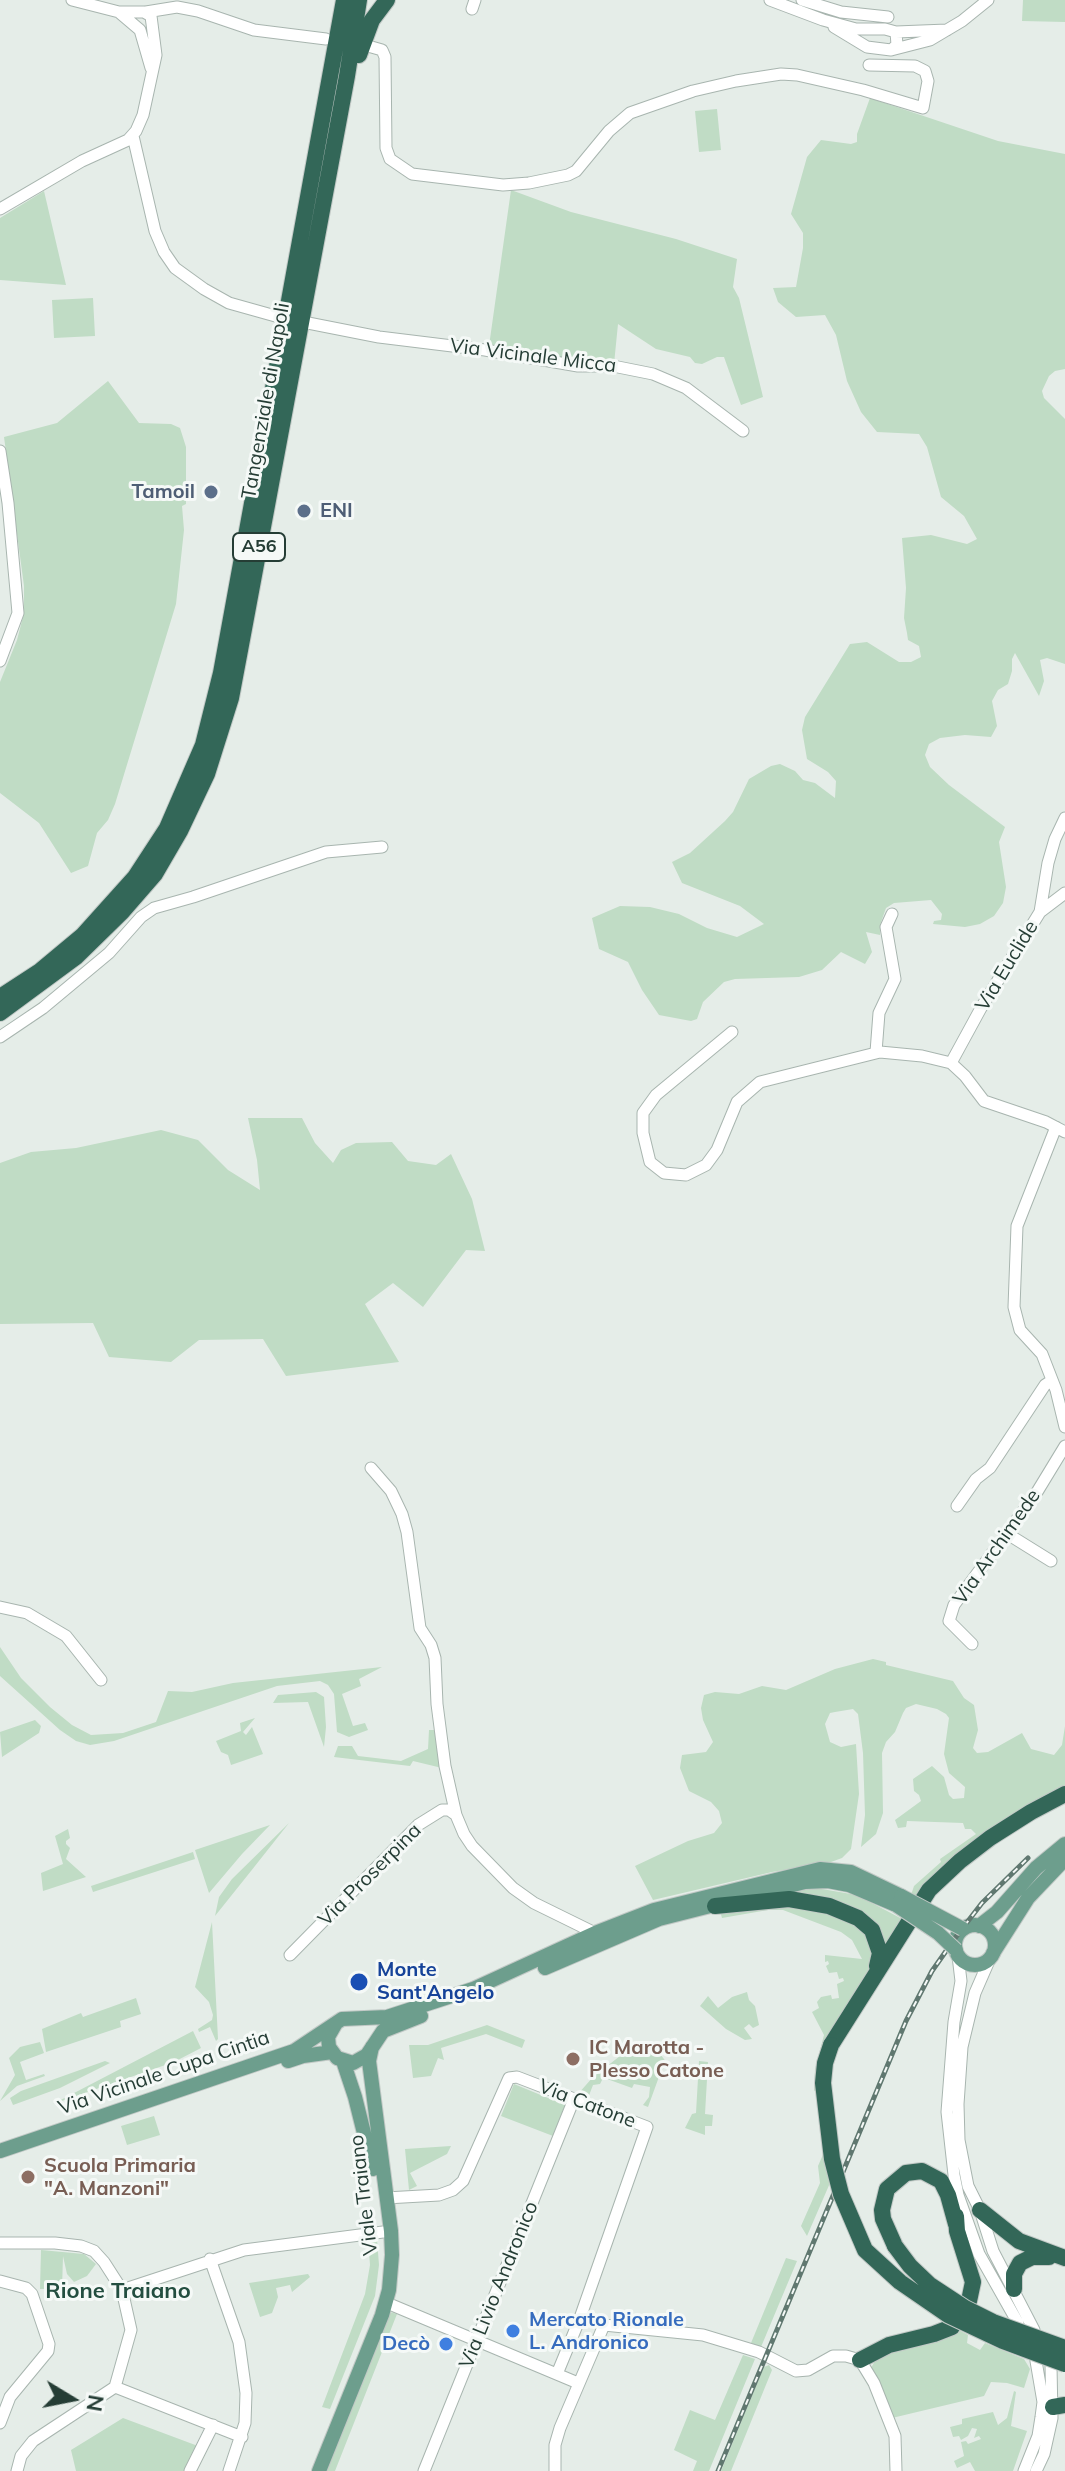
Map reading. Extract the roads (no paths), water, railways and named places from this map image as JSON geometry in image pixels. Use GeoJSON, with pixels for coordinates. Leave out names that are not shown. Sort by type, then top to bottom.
{"type":"FeatureCollection","features":[{"type":"Feature","properties":{"kind":"highway"},"geometry":{"type":"LineString","coordinates":[[332,41],[337,0]]}},
{"type":"Feature","properties":{"kind":"highway","name":"Tangenziale di Napoli"},"geometry":{"type":"LineString","coordinates":[[0,997],[40,971],[82,936],[135,877],[167,828],[203,745],[221,673],[332,41],[344,0]]}},
{"type":"Feature","properties":{"kind":"highway","name":"Tangenziale di Napoli"},"geometry":{"type":"LineString","coordinates":[[0,1013],[76,957],[155,874],[207,774],[231,698],[359,0]]}},
{"type":"Feature","properties":{"kind":"highway"},"geometry":{"type":"LineString","coordinates":[[336,129],[366,32],[387,0]]}},
{"type":"Feature","properties":{"kind":"highway"},"geometry":{"type":"LineString","coordinates":[[1058,2365],[948,2315],[876,2263],[865,2250],[855,2231],[832,2159],[823,2083],[831,2045],[929,1890],[990,1838],[1065,1794]]}},
{"type":"Feature","properties":{"kind":"highway"},"geometry":{"type":"LineString","coordinates":[[715,1906],[795,1899],[851,1914],[872,1930],[879,1946],[880,1958],[871,1978]]}},
{"type":"Feature","properties":{"kind":"highway"},"geometry":{"type":"LineString","coordinates":[[969,2301],[973,2287],[972,2273],[946,2188],[941,2181],[922,2171],[906,2173],[887,2189],[882,2210],[895,2246],[910,2266],[930,2285],[965,2308],[993,2322],[1065,2348]]}},
{"type":"Feature","properties":{"kind":"highway"},"geometry":{"type":"LineString","coordinates":[[956,2224],[958,2195]]}},
{"type":"Feature","properties":{"kind":"highway"},"geometry":{"type":"LineString","coordinates":[[980,2210],[1019,2241],[1065,2258]]}},
{"type":"Feature","properties":{"kind":"highway"},"geometry":{"type":"LineString","coordinates":[[1014,2289],[1014,2274],[1020,2263],[1039,2256],[1065,2258]]}},
{"type":"Feature","properties":{"kind":"highway"},"geometry":{"type":"LineString","coordinates":[[860,2360],[889,2345],[952,2327]]}},
{"type":"Feature","properties":{"kind":"main road"},"geometry":{"type":"LineString","coordinates":[[1065,1844],[1041,1873],[979,1926],[963,1929],[898,1901],[849,1885],[818,1881],[790,1885],[659,1919],[512,1983],[390,2028],[379,2035],[361,2060],[337,2056],[328,2037],[336,2023],[349,2017],[387,2017],[473,1989],[595,1933],[654,1910],[820,1869],[851,1872],[898,1901],[938,1933],[967,1964],[978,1965],[992,1954],[1041,1873],[1065,1859]]}},
{"type":"Feature","properties":{"kind":"main road"},"geometry":{"type":"LineString","coordinates":[[979,1926],[993,1937],[992,1954]]}},
{"type":"Feature","properties":{"kind":"main road"},"geometry":{"type":"LineString","coordinates":[[957,1953],[956,1939],[963,1929]]}},
{"type":"Feature","properties":{"kind":"main road"},"geometry":{"type":"LineString","coordinates":[[588,1948],[595,1944],[595,1933]]}},
{"type":"Feature","properties":{"kind":"main road"},"geometry":{"type":"LineString","coordinates":[[357,2018],[369,2027],[373,2046]]}},
{"type":"Feature","properties":{"kind":"main road","name":"Via Vicinale Cupa Cintia"},"geometry":{"type":"LineString","coordinates":[[0,2151],[294,2051],[336,2023]]}},
{"type":"Feature","properties":{"kind":"main road","name":"Viale Traiano"},"geometry":{"type":"LineString","coordinates":[[319,2471],[382,2302],[387,2231],[369,2061],[373,2046]]}},
{"type":"Feature","properties":{"kind":"main road","name":"Via Vicinale Cupa Cintia"},"geometry":{"type":"LineString","coordinates":[[0,2160],[303,2056],[337,2056]]}},
{"type":"Feature","properties":{"kind":"main road","name":"Viale Traiano"},"geometry":{"type":"LineString","coordinates":[[337,2056],[370,2152],[382,2199]]}},
{"type":"Feature","properties":{"kind":"main road","name":"Viale Traiano"},"geometry":{"type":"LineString","coordinates":[[310,2471],[382,2302]]}},
{"type":"Feature","properties":{"kind":"street"},"geometry":{"type":"LineString","coordinates":[[72,0],[145,18],[177,7],[254,30],[332,41]]}},
{"type":"Feature","properties":{"kind":"street"},"geometry":{"type":"LineString","coordinates":[[770,0],[856,29],[947,30]]}},
{"type":"Feature","properties":{"kind":"street"},"geometry":{"type":"LineString","coordinates":[[368,46],[382,50],[385,57],[386,148],[390,159],[412,174],[503,185],[568,175],[583,164],[615,125],[630,113],[693,91],[736,81],[781,74],[797,75],[923,108],[928,81],[925,71],[915,66],[869,65],[866,37],[887,31],[894,22],[888,17],[841,12],[802,0]]}},
{"type":"Feature","properties":{"kind":"street"},"geometry":{"type":"LineString","coordinates":[[823,20],[868,47],[891,50],[930,40],[988,0]]}},
{"type":"Feature","properties":{"kind":"street"},"geometry":{"type":"LineString","coordinates":[[145,18],[152,79],[133,136],[155,231],[164,252],[175,268],[204,289],[229,303],[279,317]]}},
{"type":"Feature","properties":{"kind":"street"},"geometry":{"type":"LineString","coordinates":[[887,31],[897,45],[891,50]]}},
{"type":"Feature","properties":{"kind":"street"},"geometry":{"type":"LineString","coordinates":[[0,209],[82,161],[133,136]]}},
{"type":"Feature","properties":{"kind":"street","name":"Via Vicinale Micca"},"geometry":{"type":"LineString","coordinates":[[308,323],[379,337],[485,350],[578,366],[613,366],[653,374],[686,388],[743,431]]}},
{"type":"Feature","properties":{"kind":"street"},"geometry":{"type":"LineString","coordinates":[[0,451],[18,613],[0,661]]}},
{"type":"Feature","properties":{"kind":"street","name":"Via Euclide"},"geometry":{"type":"LineString","coordinates":[[951,1063],[1040,912],[1048,863],[1065,818]]}},
{"type":"Feature","properties":{"kind":"street"},"geometry":{"type":"LineString","coordinates":[[0,1037],[43,1008],[109,953],[141,917],[154,908],[326,852],[382,847]]}},
{"type":"Feature","properties":{"kind":"street"},"geometry":{"type":"LineString","coordinates":[[1040,912],[1065,893]]}},
{"type":"Feature","properties":{"kind":"street"},"geometry":{"type":"LineString","coordinates":[[876,1052],[879,1013],[895,979],[886,927],[892,914]]}},
{"type":"Feature","properties":{"kind":"street"},"geometry":{"type":"LineString","coordinates":[[732,1032],[656,1095],[643,1113],[643,1133],[650,1162],[664,1173],[686,1175],[706,1165],[717,1150],[732,1109],[760,1082],[876,1052],[922,1056],[951,1063],[984,1101],[1060,1130],[1017,1226],[1014,1307],[1020,1330],[1042,1354],[1056,1390],[1065,1427]]}},
{"type":"Feature","properties":{"kind":"street"},"geometry":{"type":"LineString","coordinates":[[957,1506],[976,1479],[990,1468],[1045,1385],[1051,1381]]}},
{"type":"Feature","properties":{"kind":"street"},"geometry":{"type":"LineString","coordinates":[[1065,1440],[1065,1447]]}},
{"type":"Feature","properties":{"kind":"street","name":"Via Archimede"},"geometry":{"type":"LineString","coordinates":[[972,1644],[948,1618],[954,1605],[1037,1492],[1065,1447]]}},
{"type":"Feature","properties":{"kind":"street"},"geometry":{"type":"LineString","coordinates":[[371,1468],[391,1491],[402,1514],[420,1628],[435,1658],[440,1741],[456,1815],[472,1846],[513,1888],[534,1903],[595,1933]]}},
{"type":"Feature","properties":{"kind":"street"},"geometry":{"type":"LineString","coordinates":[[1006,1533],[1051,1561]]}},
{"type":"Feature","properties":{"kind":"street"},"geometry":{"type":"LineString","coordinates":[[0,1607],[27,1613],[66,1636],[101,1680]]}},
{"type":"Feature","properties":{"kind":"street","name":"Via Proserpina"},"geometry":{"type":"LineString","coordinates":[[290,1955],[418,1825],[442,1810],[456,1815]]}},
{"type":"Feature","properties":{"kind":"street"},"geometry":{"type":"LineString","coordinates":[[957,1953],[961,1981],[955,2017],[947,2128],[958,2195],[979,2254],[1018,2323]]}},
{"type":"Feature","properties":{"kind":"street"},"geometry":{"type":"LineString","coordinates":[[992,1954],[975,1993],[960,2065],[958,2125],[961,2154],[968,2186],[980,2210],[993,2251],[1034,2330]]}},
{"type":"Feature","properties":{"kind":"street","name":"Via Catone"},"geometry":{"type":"LineString","coordinates":[[382,2199],[439,2195],[453,2190],[463,2181],[509,2078],[517,2077],[647,2127],[580,2318],[557,2374]]}},
{"type":"Feature","properties":{"kind":"street","name":"Via Livio Andronico"},"geometry":{"type":"LineString","coordinates":[[424,2471],[574,2099]]}},
{"type":"Feature","properties":{"kind":"street"},"geometry":{"type":"LineString","coordinates":[[122,2290],[210,2259],[259,2247],[387,2231]]}},
{"type":"Feature","properties":{"kind":"street"},"geometry":{"type":"LineString","coordinates":[[0,2243],[55,2243],[94,2251],[122,2290],[131,2330],[115,2387],[33,2441],[21,2456],[17,2471]]}},
{"type":"Feature","properties":{"kind":"street"},"geometry":{"type":"LineString","coordinates":[[210,2259],[239,2342],[246,2393],[242,2437],[229,2471]]}},
{"type":"Feature","properties":{"kind":"street"},"geometry":{"type":"LineString","coordinates":[[0,2281],[26,2288],[32,2294],[49,2344],[48,2351],[10,2397],[0,2423]]}},
{"type":"Feature","properties":{"kind":"street"},"geometry":{"type":"LineString","coordinates":[[382,2302],[578,2383]]}},
{"type":"Feature","properties":{"kind":"street"},"geometry":{"type":"LineString","coordinates":[[580,2318],[604,2325],[703,2335],[759,2352],[796,2371],[808,2370],[833,2356],[860,2360],[874,2383],[895,2436],[896,2471]]}},
{"type":"Feature","properties":{"kind":"street"},"geometry":{"type":"LineString","coordinates":[[555,2471],[555,2445],[604,2325]]}},
{"type":"Feature","properties":{"kind":"street"},"geometry":{"type":"LineString","coordinates":[[1024,2471],[1038,2436],[1041,2417],[1042,2392],[1036,2361]]}},
{"type":"Feature","properties":{"kind":"street"},"geometry":{"type":"LineString","coordinates":[[1036,2471],[1059,2406],[1058,2365]]}},
{"type":"Feature","properties":{"kind":"street"},"geometry":{"type":"LineString","coordinates":[[115,2387],[242,2437]]}},
{"type":"Feature","properties":{"kind":"street"},"geometry":{"type":"LineString","coordinates":[[190,2471],[213,2425]]}},
{"type":"Feature","properties":{"kind":"railway"},"geometry":{"type":"LineString","coordinates":[[718,2471],[906,2021],[932,1971],[958,1934],[982,1903],[1028,1858]]}},
{"type":"Feature","properties":{"kind":"place","name":"Tamoil"},"geometry":{"type":"Point","coordinates":[211,492]}},
{"type":"Feature","properties":{"kind":"place","name":"ENI"},"geometry":{"type":"Point","coordinates":[304,511]}},
{"type":"Feature","properties":{"kind":"place","name":"Monte Sant'Angelo"},"geometry":{"type":"Point","coordinates":[359,1982]}},
{"type":"Feature","properties":{"kind":"place","name":"IC Marotta - Plesso Catone"},"geometry":{"type":"Point","coordinates":[573,2059]}},
{"type":"Feature","properties":{"kind":"place","name":"Scuola Primaria \"A. Manzoni\""},"geometry":{"type":"Point","coordinates":[28,2177]}},
{"type":"Feature","properties":{"kind":"place","name":"Mercato Rionale L. Andronico"},"geometry":{"type":"Point","coordinates":[513,2331]}},
{"type":"Feature","properties":{"kind":"place","name":"Decò"},"geometry":{"type":"Point","coordinates":[446,2344]}},
{"type":"Feature","properties":{"kind":"district","name":"Rione Traiano"},"geometry":{"type":"Point","coordinates":[118,2291]}}]}
